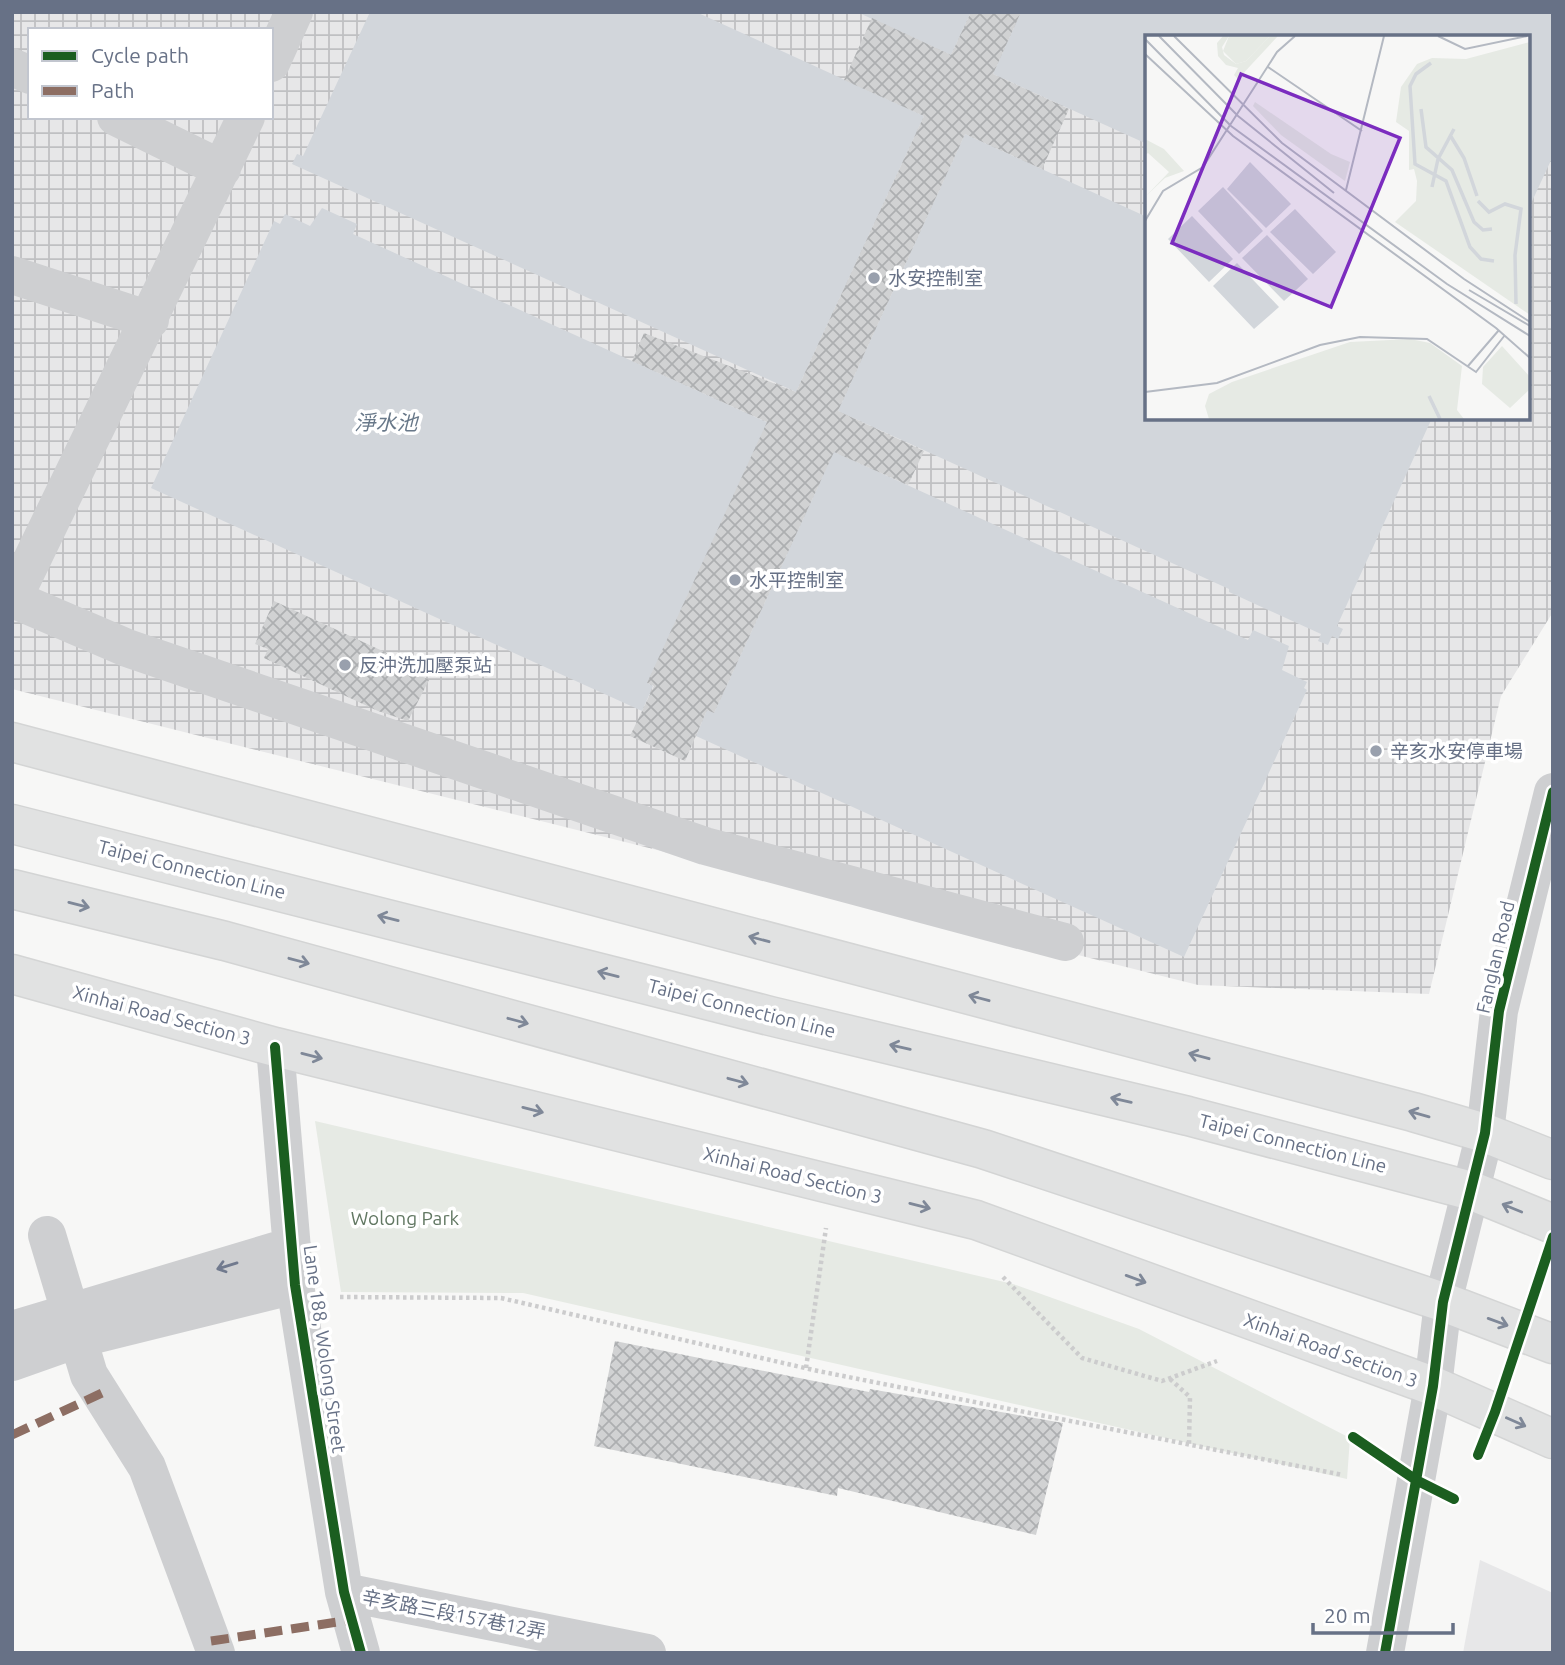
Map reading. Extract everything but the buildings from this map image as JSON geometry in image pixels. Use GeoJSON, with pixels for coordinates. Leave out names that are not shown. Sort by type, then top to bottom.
{"type":"FeatureCollection","features":[{"type":"Feature","properties":{"kind":"main road"},"geometry":{"type":"LineString","coordinates":[[12,742],[1485,1133],[1553,1160]]}},
{"type":"Feature","properties":{"kind":"main road","name":"Taipei Connection Line"},"geometry":{"type":"LineString","coordinates":[[12,824],[757,1013],[1188,1116],[1472,1191]]}},
{"type":"Feature","properties":{"kind":"main road"},"geometry":{"type":"LineString","coordinates":[[12,889],[225,941],[983,1149],[1443,1302],[1553,1343]]}},
{"type":"Feature","properties":{"kind":"main road","name":"Xinhai Road Section 3"},"geometry":{"type":"LineString","coordinates":[[12,974],[275,1046],[976,1220],[1433,1386],[1553,1439]]}},
{"type":"Feature","properties":{"kind":"main road"},"geometry":{"type":"LineString","coordinates":[[1472,1191],[1553,1224]]}},
{"type":"Feature","properties":{"kind":"street"},"geometry":{"type":"LineString","coordinates":[[273,59],[294,12]]}},
{"type":"Feature","properties":{"kind":"street"},"geometry":{"type":"LineString","coordinates":[[12,67],[28,74]]}},
{"type":"Feature","properties":{"kind":"street"},"geometry":{"type":"LineString","coordinates":[[120,119],[222,169]]}},
{"type":"Feature","properties":{"kind":"street"},"geometry":{"type":"LineString","coordinates":[[245,119],[13,599],[127,648],[705,846],[1065,942]]}},
{"type":"Feature","properties":{"kind":"street"},"geometry":{"type":"LineString","coordinates":[[12,275],[150,320]]}},
{"type":"Feature","properties":{"kind":"street","name":"Fanglan Road"},"geometry":{"type":"LineString","coordinates":[[1385,1653],[1433,1386],[1443,1302],[1485,1133],[1499,1011],[1553,792]]}},
{"type":"Feature","properties":{"kind":"street","name":"Lane 188, Wolong Street"},"geometry":{"type":"LineString","coordinates":[[275,1046],[295,1285],[344,1592],[361,1653]]}},
{"type":"Feature","properties":{"kind":"street"},"geometry":{"type":"LineString","coordinates":[[47,1235],[89,1375],[147,1467],[216,1653]]}},
{"type":"Feature","properties":{"kind":"street"},"geometry":{"type":"LineString","coordinates":[[12,1331],[74,1326],[292,1246]]}},
{"type":"Feature","properties":{"kind":"street","name":"Lane 188, Wolong Street"},"geometry":{"type":"LineString","coordinates":[[12,1362],[74,1326],[295,1285]]}},
{"type":"Feature","properties":{"kind":"street","name":"辛亥路三段157巷12弄"},"geometry":{"type":"LineString","coordinates":[[344,1592],[647,1653]]}},
{"type":"Feature","properties":{"kind":"path"},"geometry":{"type":"LineString","coordinates":[[806,1368],[826,1227]]}},
{"type":"Feature","properties":{"kind":"path"},"geometry":{"type":"LineString","coordinates":[[999,1272],[1021,1299],[1082,1358],[1162,1381],[1217,1361]]}},
{"type":"Feature","properties":{"kind":"path"},"geometry":{"type":"LineString","coordinates":[[295,1285],[341,1297],[501,1298],[806,1368],[1343,1475]]}},
{"type":"Feature","properties":{"kind":"path"},"geometry":{"type":"LineString","coordinates":[[1170,1379],[1190,1397],[1189,1444]]}},
{"type":"Feature","properties":{"kind":"shaded area"},"geometry":{"type":"Polygon","coordinates":[[[12,12],[1553,12],[1553,612],[1501,696],[1429,994],[1198,985],[12,689],[12,12]]]}},
{"type":"Feature","properties":{"kind":"shaded area"},"geometry":{"type":"Polygon","coordinates":[[[1480,1560],[1553,1593],[1553,1653],[1463,1653],[1480,1560]]]}},
{"type":"Feature","properties":{"kind":"green space","name":"Wolong Park"},"geometry":{"type":"Polygon","coordinates":[[[315,1121],[1013,1284],[1139,1329],[1350,1438],[1347,1479],[523,1293],[341,1292],[315,1121]]]}},
{"type":"Feature","properties":{"kind":"water"},"geometry":{"type":"Polygon","coordinates":[[[370,12],[696,12],[924,116],[796,392],[292,164],[297,154],[303,156],[370,12]]]}},
{"type":"Feature","properties":{"kind":"water"},"geometry":{"type":"Polygon","coordinates":[[[857,12],[971,12],[951,55],[857,12]]]}},
{"type":"Feature","properties":{"kind":"water"},"geometry":{"type":"Polygon","coordinates":[[[1021,12],[1553,12],[1553,156],[1530,206],[1530,35],[1145,35],[1145,143],[993,74],[1021,12]]]}},
{"type":"Feature","properties":{"kind":"water"},"geometry":{"type":"Polygon","coordinates":[[[965,134],[1145,216],[1145,420],[1431,420],[1337,626],[1343,629],[1338,639],[1332,636],[1328,645],[1318,641],[1321,634],[1229,592],[1229,589],[838,411],[965,134]]]}},
{"type":"Feature","properties":{"kind":"water","name":"淨水池"},"geometry":{"type":"Polygon","coordinates":[[[322,208],[357,224],[353,234],[773,425],[647,683],[653,686],[642,711],[151,488],[274,221],[280,224],[285,214],[310,226],[322,208]]]}},
{"type":"Feature","properties":{"kind":"water"},"geometry":{"type":"Polygon","coordinates":[[[828,449],[1248,640],[1253,630],[1289,646],[1282,670],[1307,682],[1304,688],[1307,690],[1184,957],[696,736],[707,710],[714,713],[822,478],[828,449]]]}},
{"type":"Feature","properties":{"kind":"marked path"},"geometry":{"type":"LineString","coordinates":[[12,1435],[102,1393]]}},
{"type":"Feature","properties":{"kind":"marked path"},"geometry":{"type":"LineString","coordinates":[[211,1641],[351,1620]]}},
{"type":"Feature","properties":{"kind":"cycle path"},"geometry":{"type":"LineString","coordinates":[[1385,1653],[1433,1386],[1443,1302],[1485,1133],[1499,1011],[1553,792]]}},
{"type":"Feature","properties":{"kind":"cycle path"},"geometry":{"type":"LineString","coordinates":[[275,1047],[295,1285],[344,1592],[361,1653]]}},
{"type":"Feature","properties":{"kind":"cycle path"},"geometry":{"type":"LineString","coordinates":[[1478,1455],[1553,1237]]}},
{"type":"Feature","properties":{"kind":"cycle path"},"geometry":{"type":"LineString","coordinates":[[1353,1437],[1416,1480],[1454,1499]]}},
{"type":"Feature","properties":{"kind":"place","name":"水安控制室"},"geometry":{"type":"Point","coordinates":[874,278]}},
{"type":"Feature","properties":{"kind":"place","name":"水平控制室"},"geometry":{"type":"Point","coordinates":[735,580]}},
{"type":"Feature","properties":{"kind":"place","name":"反沖洗加壓泵站"},"geometry":{"type":"Point","coordinates":[345,665]}},
{"type":"Feature","properties":{"kind":"place","name":"辛亥水安停車場"},"geometry":{"type":"Point","coordinates":[1376,751]}}]}
